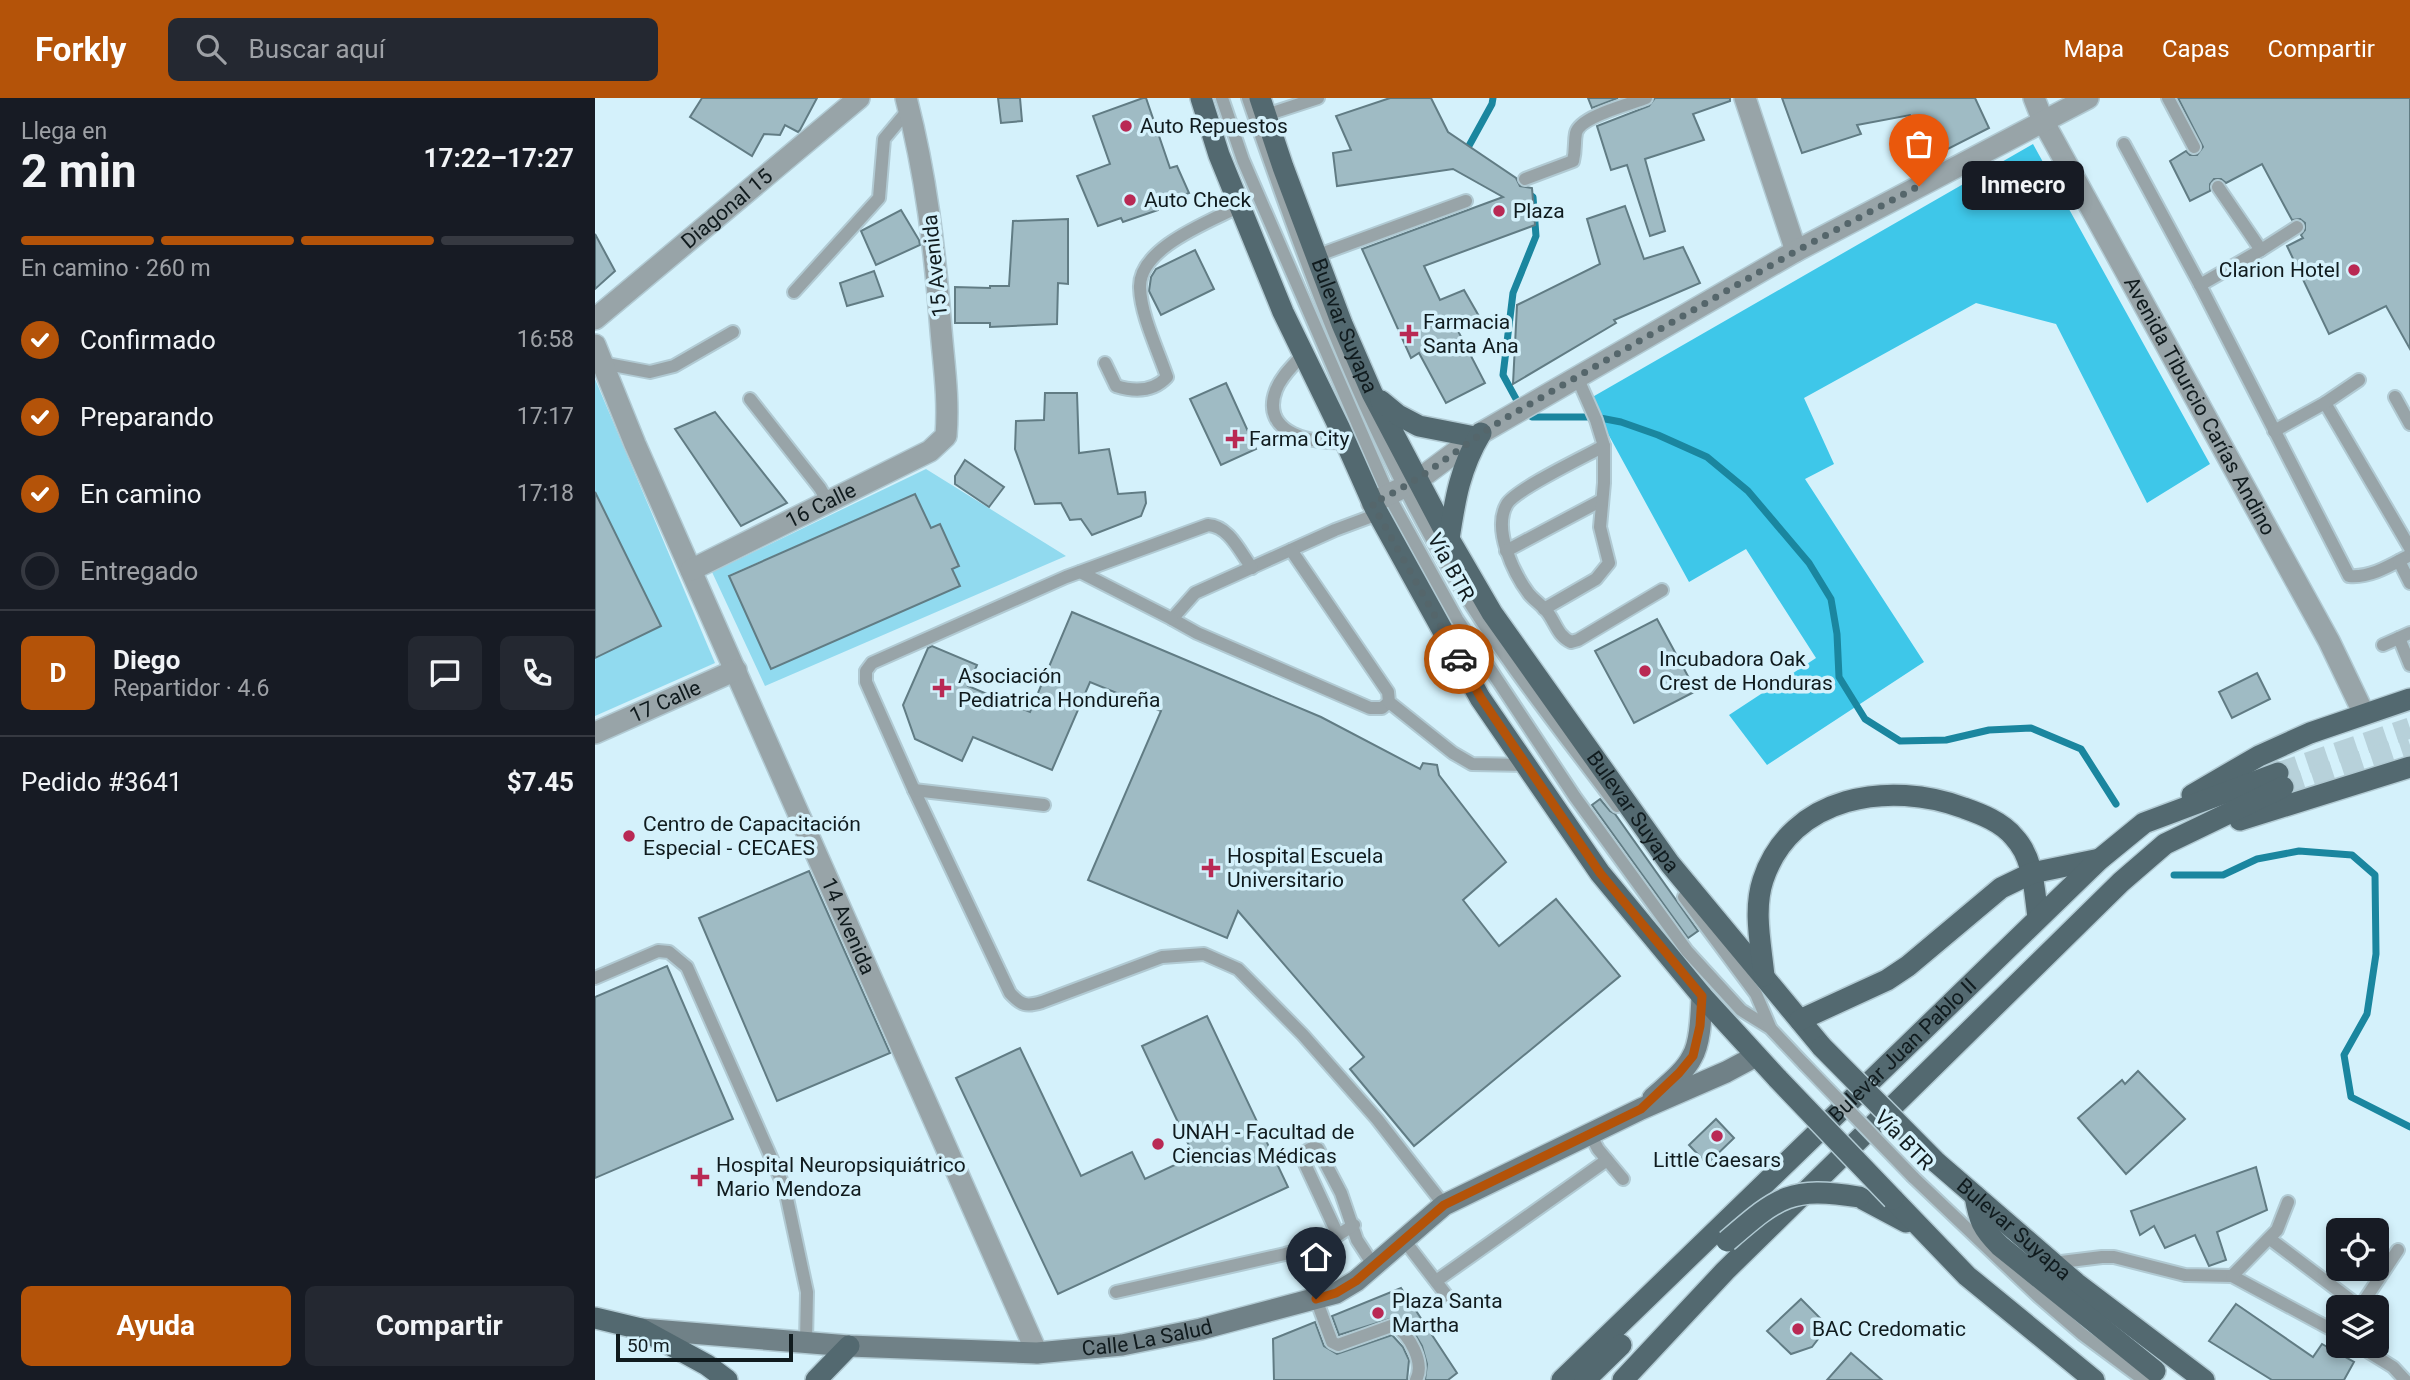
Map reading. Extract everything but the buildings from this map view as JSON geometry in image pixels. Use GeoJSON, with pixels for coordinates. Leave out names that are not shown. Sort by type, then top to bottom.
{"type":"FeatureCollection","features":[{"type":"Feature","properties":{"kind":"main road","name":"Bulevar Suyapa"},"geometry":{"type":"LineString","coordinates":[[1201,98],[1219,155],[1283,312],[1346,442],[1392,496],[1450,540],[1492,614],[1662,852],[1822,1047],[1936,1162],[2053,1263],[2204,1380]]}},
{"type":"Feature","properties":{"kind":"main road","name":"Bulevar Suyapa"},"geometry":{"type":"LineString","coordinates":[[1263,107],[1317,256],[1371,393],[1392,496],[1481,698],[1600,873],[1702,996],[1967,1276],[2094,1380]]}},
{"type":"Feature","properties":{"kind":"main road"},"geometry":{"type":"LineString","coordinates":[[1371,393],[1398,415],[1419,426],[1478,435],[1467,456],[1456,492],[1450,540]]}},
{"type":"Feature","properties":{"kind":"main road"},"geometry":{"type":"LineString","coordinates":[[2144,823],[2259,756],[2310,733],[2410,699]]}},
{"type":"Feature","properties":{"kind":"main road"},"geometry":{"type":"LineString","coordinates":[[2165,844],[2410,767]]}},
{"type":"Feature","properties":{"kind":"main road","name":"Bulevar Juan Pablo II"},"geometry":{"type":"LineString","coordinates":[[1562,1380],[2100,859],[2144,823],[2281,780],[2165,844],[2121,882],[1725,1271],[1623,1380]]}},
{"type":"Feature","properties":{"kind":"main road"},"geometry":{"type":"LineString","coordinates":[[1764,976],[1758,908],[1762,881],[1774,856],[1800,825],[1833,805],[1874,795],[1908,795],[1943,800],[1976,812],[2004,827],[2016,838],[2027,857],[2038,917]]}},
{"type":"Feature","properties":{"kind":"main road"},"geometry":{"type":"LineString","coordinates":[[1800,1020],[1887,979],[1908,966],[2001,888],[2032,873],[2100,859]]}},
{"type":"Feature","properties":{"kind":"main road","name":"Calle La Salud"},"geometry":{"type":"LineString","coordinates":[[1641,1109],[1693,1056],[1700,1026],[1702,996]]}},
{"type":"Feature","properties":{"kind":"main road","name":"Calle La Salud"},"geometry":{"type":"LineString","coordinates":[[595,1318],[641,1329],[849,1346],[1037,1353],[1122,1345],[1201,1329],[1336,1293],[1356,1281],[1444,1205],[1756,1056]]}},
{"type":"Feature","properties":{"kind":"main road"},"geometry":{"type":"LineString","coordinates":[[1585,1380],[1727,1241],[1764,1209],[1783,1198],[1796,1194],[1828,1192],[1859,1197],[1928,1235]]}},
{"type":"Feature","properties":{"kind":"main road"},"geometry":{"type":"LineString","coordinates":[[1975,1196],[1979,1220],[1986,1232],[2150,1376]]}},
{"type":"Feature","properties":{"kind":"main road"},"geometry":{"type":"LineString","coordinates":[[641,1329],[707,1365],[727,1380]]}},
{"type":"Feature","properties":{"kind":"main road"},"geometry":{"type":"LineString","coordinates":[[816,1380],[849,1346]]}},
{"type":"Feature","properties":{"kind":"street","name":"Diagonal 15"},"geometry":{"type":"LineString","coordinates":[[595,319],[859,98]]}},
{"type":"Feature","properties":{"kind":"street"},"geometry":{"type":"LineString","coordinates":[[1745,98],[1796,251]]}},
{"type":"Feature","properties":{"kind":"street","name":"Avenida Tiburcio Carías Andino"},"geometry":{"type":"LineString","coordinates":[[2034,98],[2043,121],[2329,641],[2364,715]]}},
{"type":"Feature","properties":{"kind":"street"},"geometry":{"type":"LineString","coordinates":[[1392,496],[1478,435],[1796,251],[2088,98]]}},
{"type":"Feature","properties":{"kind":"street","name":"15 Avenida"},"geometry":{"type":"LineString","coordinates":[[908,103],[924,170],[930,215],[949,401],[946,436]]}},
{"type":"Feature","properties":{"kind":"street","name":"14 Avenida"},"geometry":{"type":"LineString","coordinates":[[598,354],[635,444],[1037,1353]]}},
{"type":"Feature","properties":{"kind":"street","name":"16 Calle"},"geometry":{"type":"LineString","coordinates":[[691,570],[930,451],[946,436]]}},
{"type":"Feature","properties":{"kind":"street","name":"17 Calle"},"geometry":{"type":"LineString","coordinates":[[595,733],[736,670]]}},
{"type":"Feature","properties":{"kind":"lane","name":"Vía BTR"},"geometry":{"type":"LineString","coordinates":[[1222,98],[1248,173],[1392,496],[1457,619],[1588,815],[1687,951],[1741,1010],[1770,1028],[1913,1177],[2039,1297],[2082,1334],[2150,1376]]}},
{"type":"Feature","properties":{"kind":"lane","name":"Vía BTR"},"geometry":{"type":"LineString","coordinates":[[1248,98],[1318,294],[1357,387],[1392,496],[1452,574],[1523,681],[1756,994],[1770,1028]]}},
{"type":"Feature","properties":{"kind":"lane"},"geometry":{"type":"LineString","coordinates":[[1263,107],[1318,98]]}},
{"type":"Feature","properties":{"kind":"lane"},"geometry":{"type":"LineString","coordinates":[[1525,179],[1573,160],[1580,124],[1646,98]]}},
{"type":"Feature","properties":{"kind":"lane"},"geometry":{"type":"LineString","coordinates":[[2168,98],[2194,147]]}},
{"type":"Feature","properties":{"kind":"lane"},"geometry":{"type":"LineString","coordinates":[[794,292],[879,198],[884,139],[908,103]]}},
{"type":"Feature","properties":{"kind":"lane"},"geometry":{"type":"LineString","coordinates":[[2123,144],[2200,285],[2349,576],[2359,577],[2383,570],[2404,558],[2410,583]]}},
{"type":"Feature","properties":{"kind":"lane"},"geometry":{"type":"LineString","coordinates":[[2218,187],[2262,250]]}},
{"type":"Feature","properties":{"kind":"lane"},"geometry":{"type":"LineString","coordinates":[[1317,256],[1465,201]]}},
{"type":"Feature","properties":{"kind":"lane"},"geometry":{"type":"LineString","coordinates":[[1105,363],[1116,386],[1132,391],[1159,386],[1167,377],[1143,307],[1140,288],[1143,270],[1148,261],[1167,245],[1240,206]]}},
{"type":"Feature","properties":{"kind":"lane"},"geometry":{"type":"LineString","coordinates":[[2200,285],[2297,227]]}},
{"type":"Feature","properties":{"kind":"lane"},"geometry":{"type":"LineString","coordinates":[[598,354],[650,372],[674,366],[733,332]]}},
{"type":"Feature","properties":{"kind":"lane"},"geometry":{"type":"LineString","coordinates":[[1303,354],[1275,391],[1276,416],[1281,426],[1296,436],[1324,443],[1346,442]]}},
{"type":"Feature","properties":{"kind":"lane"},"geometry":{"type":"LineString","coordinates":[[1544,609],[1596,579],[1609,563],[1600,527],[1604,446],[1594,414],[1577,377]]}},
{"type":"Feature","properties":{"kind":"lane"},"geometry":{"type":"LineString","coordinates":[[2274,431],[2325,403],[2359,380]]}},
{"type":"Feature","properties":{"kind":"lane"},"geometry":{"type":"LineString","coordinates":[[2395,397],[2410,424]]}},
{"type":"Feature","properties":{"kind":"lane"},"geometry":{"type":"LineString","coordinates":[[750,399],[828,502]]}},
{"type":"Feature","properties":{"kind":"lane"},"geometry":{"type":"LineString","coordinates":[[2325,403],[2410,548]]}},
{"type":"Feature","properties":{"kind":"lane"},"geometry":{"type":"LineString","coordinates":[[1604,446],[1542,478],[1508,502],[1503,516],[1506,551],[1530,595],[1544,609],[1563,638],[1571,642],[1662,590]]}},
{"type":"Feature","properties":{"kind":"lane"},"geometry":{"type":"LineString","coordinates":[[1172,619],[1195,593],[1335,530],[1392,496]]}},
{"type":"Feature","properties":{"kind":"lane"},"geometry":{"type":"LineString","coordinates":[[1506,551],[1602,500]]}},
{"type":"Feature","properties":{"kind":"lane"},"geometry":{"type":"LineString","coordinates":[[1252,568],[1224,529],[1217,525],[1208,525],[1080,572],[872,663],[866,671],[866,682],[1010,993],[1020,1004],[1029,1006],[1042,1002],[1162,957],[1204,954],[1238,969],[1311,1044],[1377,1119],[1444,1205]]}},
{"type":"Feature","properties":{"kind":"lane"},"geometry":{"type":"LineString","coordinates":[[1291,550],[1388,692],[1389,702],[1453,753],[1472,764],[1526,765]]}},
{"type":"Feature","properties":{"kind":"lane"},"geometry":{"type":"LineString","coordinates":[[1080,572],[1197,633],[1370,708],[1382,708],[1389,702]]}},
{"type":"Feature","properties":{"kind":"lane"},"geometry":{"type":"LineString","coordinates":[[2383,645],[2405,636],[2410,665]]}},
{"type":"Feature","properties":{"kind":"lane"},"geometry":{"type":"LineString","coordinates":[[914,790],[1044,804]]}},
{"type":"Feature","properties":{"kind":"lane"},"geometry":{"type":"LineString","coordinates":[[595,978],[658,951],[669,952],[687,967],[785,1189],[807,1292],[806,1342]]}},
{"type":"Feature","properties":{"kind":"lane"},"geometry":{"type":"LineString","coordinates":[[1590,1134],[1623,1179]]}},
{"type":"Feature","properties":{"kind":"lane"},"geometry":{"type":"LineString","coordinates":[[1338,1235],[1305,1164],[1303,1153],[1312,1148],[1318,1149],[1341,1192],[1357,1240],[1374,1266]]}},
{"type":"Feature","properties":{"kind":"lane"},"geometry":{"type":"LineString","coordinates":[[1436,1281],[1607,1160]]}},
{"type":"Feature","properties":{"kind":"lane"},"geometry":{"type":"LineString","coordinates":[[2232,1276],[2277,1230],[2288,1202]]}},
{"type":"Feature","properties":{"kind":"lane"},"geometry":{"type":"LineString","coordinates":[[1116,1292],[1285,1254],[1327,1242],[1354,1225]]}},
{"type":"Feature","properties":{"kind":"lane"},"geometry":{"type":"LineString","coordinates":[[2270,1239],[2344,1295]]}},
{"type":"Feature","properties":{"kind":"lane"},"geometry":{"type":"LineString","coordinates":[[1404,1240],[1447,1296]]}},
{"type":"Feature","properties":{"kind":"lane"},"geometry":{"type":"LineString","coordinates":[[2368,1295],[2397,1250]]}},
{"type":"Feature","properties":{"kind":"lane"},"geometry":{"type":"LineString","coordinates":[[2053,1263],[2102,1257],[2142,1263],[2185,1275],[2232,1276],[2326,1327]]}},
{"type":"Feature","properties":{"kind":"lane"},"geometry":{"type":"LineString","coordinates":[[1316,1299],[1332,1342],[1338,1345],[1394,1325],[1401,1329],[1420,1364],[1416,1380]]}},
{"type":"Feature","properties":{"kind":"lane"},"geometry":{"type":"LineString","coordinates":[[2378,1358],[2393,1367],[2405,1380]]}},
{"type":"Feature","properties":{"kind":"shaded area"},"geometry":{"type":"Polygon","coordinates":[[[2033,144],[2210,464],[2147,503],[2056,324],[1976,303],[1804,398],[1834,464],[1805,479],[1924,662],[1767,765],[1729,715],[1816,658],[1746,549],[1689,582],[1589,399],[2033,144]]]}},
{"type":"Feature","properties":{"kind":"shaded area"},"geometry":{"type":"Polygon","coordinates":[[[595,379],[715,663],[595,716],[595,658],[661,625],[595,492],[595,379]]]}},
{"type":"Feature","properties":{"kind":"shaded area"},"geometry":{"type":"Polygon","coordinates":[[[926,469],[1066,556],[765,686],[712,572],[926,469]],[[915,494],[729,575],[771,668],[959,565],[940,524],[931,528],[915,494]]]}},
{"type":"Feature","properties":{"kind":"waterway"},"geometry":{"type":"LineString","coordinates":[[1465,153],[1493,98]]}},
{"type":"Feature","properties":{"kind":"waterway"},"geometry":{"type":"LineString","coordinates":[[1525,192],[1533,197],[1536,236],[1513,293],[1503,375],[1521,408],[1532,417],[1595,417],[1621,422],[1658,435],[1707,457],[1748,491],[1809,563],[1831,599],[1837,634],[1839,677],[1865,719],[1900,741],[1946,740],[1989,730],[2031,728],[2081,749],[2116,804]]}},
{"type":"Feature","properties":{"kind":"waterway"},"geometry":{"type":"LineString","coordinates":[[2174,875],[2223,875],[2257,859],[2299,851],[2352,855],[2375,875],[2376,954],[2367,1014],[2344,1055],[2351,1097],[2410,1127]]}},
{"type":"Feature","properties":{"kind":"tunnel"},"geometry":{"type":"LineString","coordinates":[[2278,773],[2410,728]]}},
{"type":"Feature","properties":{"kind":"tunnel"},"geometry":{"type":"LineString","coordinates":[[2283,787],[2410,745]]}},
{"type":"Feature","properties":{"kind":"way so far"},"geometry":{"type":"LineString","coordinates":[[1459,659],[1372,503],[1418,480],[1475,436],[1509,416],[1796,251],[1919,186]]}},
{"type":"Feature","properties":{"kind":"place","name":"Auto Repuestos"},"geometry":{"type":"Point","coordinates":[1126,126]}},
{"type":"Feature","properties":{"kind":"place","name":"Inmecro"},"geometry":{"type":"Point","coordinates":[1919,186]}},
{"type":"Feature","properties":{"kind":"place","name":"Auto Check"},"geometry":{"type":"Point","coordinates":[1130,200]}},
{"type":"Feature","properties":{"kind":"place","name":"Plaza"},"geometry":{"type":"Point","coordinates":[1499,211]}},
{"type":"Feature","properties":{"kind":"place","name":"Clarion Hotel"},"geometry":{"type":"Point","coordinates":[2354,270]}},
{"type":"Feature","properties":{"kind":"place","name":"Farmacia Santa Ana"},"geometry":{"type":"Point","coordinates":[1409,334]}},
{"type":"Feature","properties":{"kind":"place","name":"Farma City"},"geometry":{"type":"Point","coordinates":[1235,439]}},
{"type":"Feature","properties":{"kind":"place","name":"Incubadora Oak Crest de Honduras"},"geometry":{"type":"Point","coordinates":[1645,671]}},
{"type":"Feature","properties":{"kind":"place","name":"Asociación Pediatrica Hondureña"},"geometry":{"type":"Point","coordinates":[942,688]}},
{"type":"Feature","properties":{"kind":"place","name":"Centro de Capacitación Especial - CECAES"},"geometry":{"type":"Point","coordinates":[629,836]}},
{"type":"Feature","properties":{"kind":"place","name":"Hospital Escuela Universitario"},"geometry":{"type":"Point","coordinates":[1211,868]}},
{"type":"Feature","properties":{"kind":"place","name":"Little Caesars"},"geometry":{"type":"Point","coordinates":[1717,1136]}},
{"type":"Feature","properties":{"kind":"place","name":"UNAH - Facultad de Ciencias Médicas"},"geometry":{"type":"Point","coordinates":[1158,1144]}},
{"type":"Feature","properties":{"kind":"place","name":"Hospital Neuropsiquiátrico Mario Mendoza"},"geometry":{"type":"Point","coordinates":[700,1177]}},
{"type":"Feature","properties":{"kind":"place","name":"Plaza Santa Martha"},"geometry":{"type":"Point","coordinates":[1378,1313]}},
{"type":"Feature","properties":{"kind":"place","name":"BAC Credomatic"},"geometry":{"type":"Point","coordinates":[1798,1329]}},
{"type":"Feature","properties":{"kind":"route"},"geometry":{"type":"LineString","coordinates":[[1316,1299],[1336,1293],[1356,1281],[1444,1205],[1641,1109],[1693,1056],[1700,1026],[1702,996],[1600,873],[1481,698],[1459,659]]}}]}
